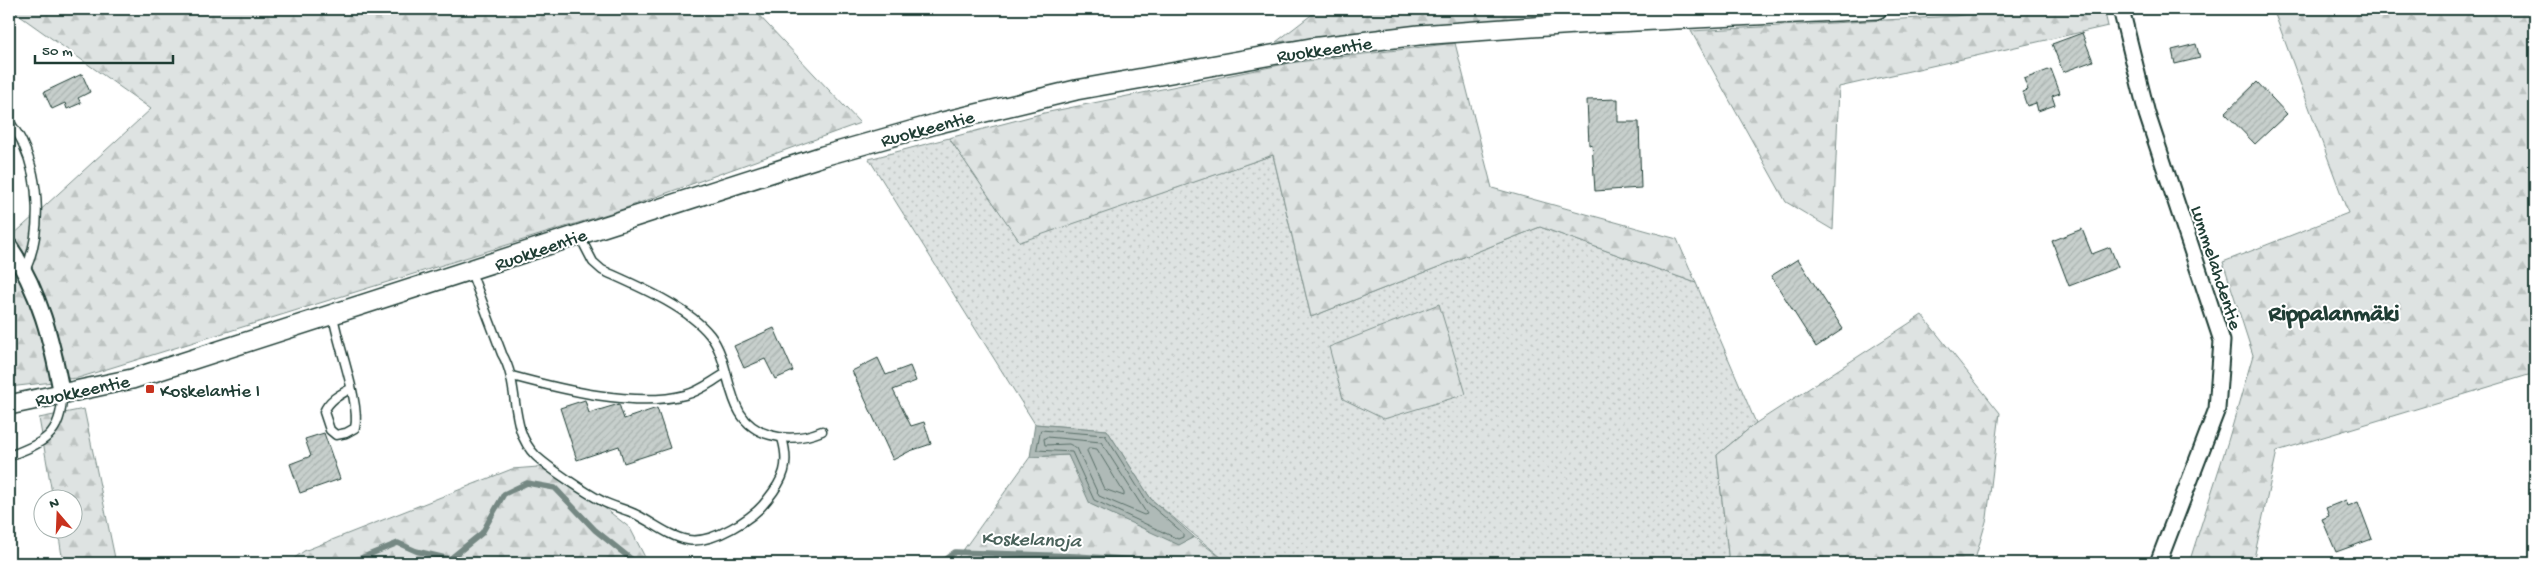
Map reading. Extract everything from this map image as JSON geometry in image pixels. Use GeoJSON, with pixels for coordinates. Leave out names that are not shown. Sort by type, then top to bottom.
{"type":"FeatureCollection","features":[{"type":"Feature","properties":{"kind":"street","name":"Ruokkeentie"},"geometry":{"type":"LineString","coordinates":[[9,405],[132,379],[470,272],[823,156],[939,123],[1076,90],[1292,51],[1420,35],[1546,26],[1877,9]]}},
{"type":"Feature","properties":{"kind":"street","name":"Lummelahdentie"},"geometry":{"type":"LineString","coordinates":[[2121,9],[2147,114],[2222,341],[2218,409],[2158,563]]}},
{"type":"Feature","properties":{"kind":"street"},"geometry":{"type":"LineString","coordinates":[[9,246],[25,271],[40,302],[62,395]]}},
{"type":"Feature","properties":{"kind":"lane"},"geometry":{"type":"LineString","coordinates":[[9,121],[23,142],[32,167],[35,192],[33,254],[25,271]]}},
{"type":"Feature","properties":{"kind":"lane"},"geometry":{"type":"LineString","coordinates":[[579,235],[593,262],[602,270],[669,304],[710,335],[718,350],[738,413],[745,422],[761,432],[782,438],[809,436],[822,431]]}},
{"type":"Feature","properties":{"kind":"lane"},"geometry":{"type":"LineString","coordinates":[[470,272],[512,376],[524,440],[537,456],[602,502],[635,514],[689,540],[707,538],[731,529],[760,510],[776,489],[786,468],[782,438]]}},
{"type":"Feature","properties":{"kind":"lane"},"geometry":{"type":"LineString","coordinates":[[333,315],[350,389],[356,416],[354,428],[336,434],[330,430],[324,412],[327,404],[350,389]]}},
{"type":"Feature","properties":{"kind":"lane"},"geometry":{"type":"LineString","coordinates":[[512,376],[583,392],[658,399],[685,395],[708,386],[725,374]]}},
{"type":"Feature","properties":{"kind":"lane"},"geometry":{"type":"LineString","coordinates":[[9,456],[46,439],[57,427],[62,413],[62,395]]}},
{"type":"Feature","properties":{"kind":"green space"},"geometry":{"type":"Polygon","coordinates":[[[10,9],[753,9],[860,123],[620,210],[78,378],[67,379],[44,299],[31,268],[12,236],[151,109],[10,9]]]}},
{"type":"Feature","properties":{"kind":"green space"},"geometry":{"type":"Polygon","coordinates":[[[1319,9],[1649,9],[1276,42],[1319,9]]]}},
{"type":"Feature","properties":{"kind":"green space"},"geometry":{"type":"Polygon","coordinates":[[[2005,9],[2104,9],[2108,26],[1839,87],[1833,230],[1786,202],[1691,31],[1955,16],[2005,9]]]}},
{"type":"Feature","properties":{"kind":"green space"},"geometry":{"type":"Polygon","coordinates":[[[2273,9],[2535,9],[2535,373],[2277,451],[2253,563],[2189,563],[2253,355],[2223,262],[2348,213],[2273,9]]]}},
{"type":"Feature","properties":{"kind":"green space"},"geometry":{"type":"Polygon","coordinates":[[[1455,43],[1492,188],[1677,239],[1696,283],[1540,227],[1311,317],[1273,155],[1020,242],[949,138],[1044,113],[1290,63],[1455,43]]]}},
{"type":"Feature","properties":{"kind":"green space"},"geometry":{"type":"Polygon","coordinates":[[[949,138],[1020,241],[1273,155],[1311,317],[1540,227],[1696,283],[1756,423],[1717,455],[1729,563],[1228,563],[1151,499],[1107,430],[1035,424],[869,159],[949,138]]]}},
{"type":"Feature","properties":{"kind":"green space"},"geometry":{"type":"Polygon","coordinates":[[[9,254],[33,302],[53,382],[9,387],[9,254]]]}},
{"type":"Feature","properties":{"kind":"green space"},"geometry":{"type":"Polygon","coordinates":[[[1439,304],[1466,394],[1384,419],[1343,399],[1329,347],[1439,304]]]}},
{"type":"Feature","properties":{"kind":"green space"},"geometry":{"type":"Polygon","coordinates":[[[1922,315],[2000,413],[1987,518],[1974,563],[1729,563],[1717,455],[1756,423],[1922,315]]]}},
{"type":"Feature","properties":{"kind":"green space"},"geometry":{"type":"Polygon","coordinates":[[[84,409],[116,563],[63,563],[60,540],[82,540],[82,490],[51,490],[39,418],[84,409]]]}},
{"type":"Feature","properties":{"kind":"green space"},"geometry":{"type":"Polygon","coordinates":[[[1068,455],[1091,504],[1179,544],[1194,537],[1228,563],[954,563],[1030,457],[1068,455]]]}},
{"type":"Feature","properties":{"kind":"green space"},"geometry":{"type":"Polygon","coordinates":[[[551,466],[630,528],[648,563],[288,563],[304,551],[512,469],[551,466]]]}},
{"type":"Feature","properties":{"kind":"water"},"geometry":{"type":"Polygon","coordinates":[[[1035,424],[1107,430],[1151,499],[1194,537],[1179,545],[1090,504],[1068,455],[1030,457],[1035,424]]]}},
{"type":"Feature","properties":{"kind":"building"},"geometry":{"type":"Polygon","coordinates":[[[2082,33],[2093,61],[2063,72],[2052,44],[2082,33]]]}},
{"type":"Feature","properties":{"kind":"building"},"geometry":{"type":"Polygon","coordinates":[[[2196,44],[2200,58],[2175,64],[2172,50],[2196,44]]]}},
{"type":"Feature","properties":{"kind":"building"},"geometry":{"type":"Polygon","coordinates":[[[2051,69],[2060,93],[2052,96],[2055,105],[2038,111],[2036,103],[2027,106],[2022,92],[2028,90],[2024,79],[2051,69]]]}},
{"type":"Feature","properties":{"kind":"building"},"geometry":{"type":"Polygon","coordinates":[[[82,74],[90,92],[78,98],[81,103],[67,109],[65,103],[52,109],[44,92],[82,74]]]}},
{"type":"Feature","properties":{"kind":"building"},"geometry":{"type":"Polygon","coordinates":[[[2257,82],[2287,114],[2255,144],[2225,113],[2257,82]]]}},
{"type":"Feature","properties":{"kind":"building"},"geometry":{"type":"Polygon","coordinates":[[[1618,99],[1618,122],[1639,122],[1641,188],[1595,191],[1592,144],[1589,145],[1587,100],[1618,99]]]}},
{"type":"Feature","properties":{"kind":"building"},"geometry":{"type":"Polygon","coordinates":[[[2082,229],[2092,254],[2110,247],[2118,267],[2069,286],[2052,241],[2082,229]]]}},
{"type":"Feature","properties":{"kind":"building"},"geometry":{"type":"Polygon","coordinates":[[[1798,259],[1843,329],[1816,347],[1771,276],[1798,259]]]}},
{"type":"Feature","properties":{"kind":"building"},"geometry":{"type":"Polygon","coordinates":[[[774,328],[793,371],[775,379],[765,359],[744,368],[734,346],[774,328]]]}},
{"type":"Feature","properties":{"kind":"building"},"geometry":{"type":"Polygon","coordinates":[[[878,358],[886,375],[910,366],[916,381],[893,390],[911,426],[924,422],[931,444],[910,451],[893,460],[852,371],[878,358]]]}},
{"type":"Feature","properties":{"kind":"building"},"geometry":{"type":"Polygon","coordinates":[[[585,400],[589,413],[619,404],[624,419],[657,408],[670,448],[624,463],[619,446],[577,460],[560,408],[585,400]]]}},
{"type":"Feature","properties":{"kind":"building"},"geometry":{"type":"Polygon","coordinates":[[[324,433],[340,479],[300,493],[290,464],[311,456],[305,439],[324,433]]]}},
{"type":"Feature","properties":{"kind":"building"},"geometry":{"type":"Polygon","coordinates":[[[2346,500],[2348,506],[2358,502],[2372,539],[2336,552],[2322,519],[2329,516],[2326,508],[2346,500]]]}},
{"type":"Feature","properties":{"kind":"waterway","name":"Koskelanoja"},"geometry":{"type":"LineString","coordinates":[[333,563],[356,560],[398,543],[416,551],[450,559],[482,533],[504,494],[527,483],[555,488],[595,530],[636,563]]}},
{"type":"Feature","properties":{"kind":"waterway","name":"Koskelanoja"},"geometry":{"type":"LineString","coordinates":[[940,563],[955,552],[1075,556],[1140,560],[1154,563]]}},
{"type":"Feature","properties":{"kind":"place","name":"Koskelantie I"},"geometry":{"type":"Point","coordinates":[150,389]}},
{"type":"Feature","properties":{"kind":"district","name":"Rippalanmäki"},"geometry":{"type":"Point","coordinates":[2334,312]}}]}
